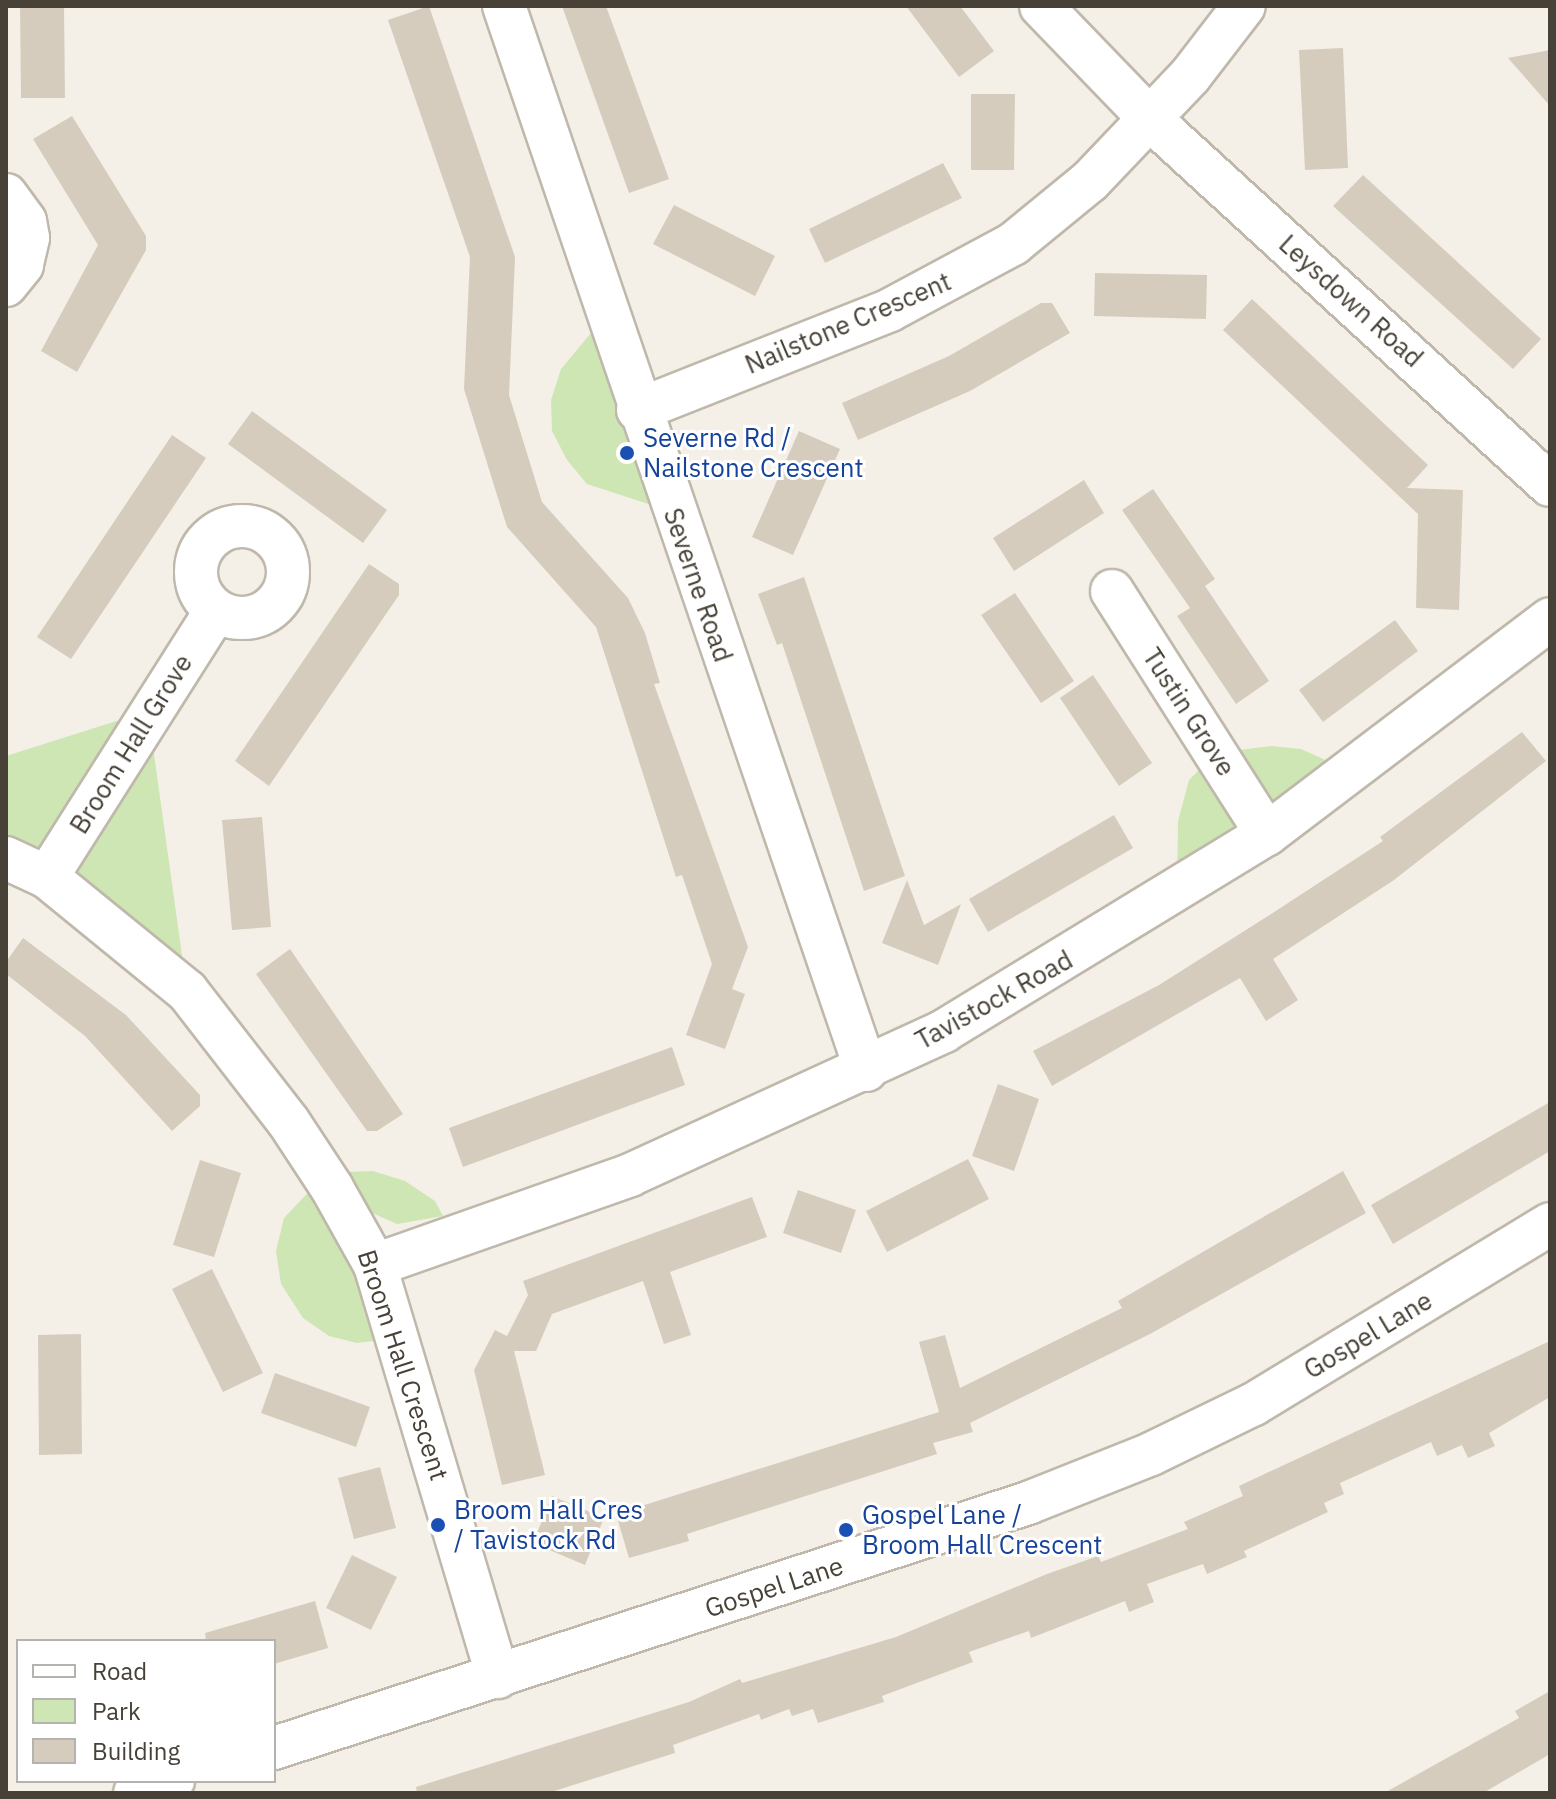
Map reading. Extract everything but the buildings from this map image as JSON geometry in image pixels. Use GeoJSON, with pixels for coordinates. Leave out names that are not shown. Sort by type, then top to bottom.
{"type":"FeatureCollection","features":[{"type":"Feature","properties":{"kind":"street","name":"Severne Road"},"geometry":{"type":"LineString","coordinates":[[504,6],[638,410],[866,1070]]}},
{"type":"Feature","properties":{"kind":"street","name":"Leysdown Road"},"geometry":{"type":"LineString","coordinates":[[1041,6],[1150,119],[1550,485]]}},
{"type":"Feature","properties":{"kind":"street","name":"Nailstone Crescent"},"geometry":{"type":"LineString","coordinates":[[638,410],[890,310],[969,270],[1059,208],[1150,119],[1244,6]]}},
{"type":"Feature","properties":{"kind":"street"},"geometry":{"type":"LineString","coordinates":[[6,195],[25,221],[28,238],[22,265],[6,285]]}},
{"type":"Feature","properties":{"kind":"street","name":"Tustin Grove"},"geometry":{"type":"LineString","coordinates":[[1112,591],[1267,834]]}},
{"type":"Feature","properties":{"kind":"street","name":"Broom Hall Grove"},"geometry":{"type":"LineString","coordinates":[[47,877],[216,611]]}},
{"type":"Feature","properties":{"kind":"street","name":"Tavistock Road"},"geometry":{"type":"LineString","coordinates":[[375,1265],[630,1175],[866,1070],[1063,962],[1267,834],[1550,619]]}},
{"type":"Feature","properties":{"kind":"street","name":"Broom Hall Crescent"},"geometry":{"type":"LineString","coordinates":[[6,858],[47,877],[187,991],[288,1121],[375,1265],[498,1677]]}},
{"type":"Feature","properties":{"kind":"street","name":"Gospel Lane"},"geometry":{"type":"LineString","coordinates":[[276,1747],[1028,1503],[1151,1454],[1254,1404],[1550,1224]]}},
{"type":"Feature","properties":{"kind":"street"},"geometry":{"type":"LineString","coordinates":[[135,1793],[167,1783]]}},
{"type":"Feature","properties":{"kind":"green space"},"geometry":{"type":"Polygon","coordinates":[[[606,315],[673,512],[587,484],[567,460],[552,431],[551,400],[561,369],[606,315]]]}},
{"type":"Feature","properties":{"kind":"green space"},"geometry":{"type":"Polygon","coordinates":[[[148,711],[187,991],[6,858],[6,756],[148,711]]]}},
{"type":"Feature","properties":{"kind":"green space"},"geometry":{"type":"Polygon","coordinates":[[[1271,746],[1301,749],[1350,771],[1177,890],[1178,821],[1189,780],[1216,753],[1271,746]]]}},
{"type":"Feature","properties":{"kind":"green space"},"geometry":{"type":"Polygon","coordinates":[[[373,1171],[405,1181],[435,1201],[443,1216],[397,1224],[370,1212],[345,1172],[373,1171]]]}},
{"type":"Feature","properties":{"kind":"green space"},"geometry":{"type":"Polygon","coordinates":[[[318,1182],[382,1340],[357,1343],[329,1336],[303,1318],[281,1284],[276,1251],[284,1218],[318,1182]]]}},
{"type":"Feature","properties":{"kind":"place","name":"Severne Rd / Nailstone Crescent"},"geometry":{"type":"Point","coordinates":[627,453]}},
{"type":"Feature","properties":{"kind":"place","name":"Broom Hall Cres / Tavistock Rd"},"geometry":{"type":"Point","coordinates":[438,1525]}},
{"type":"Feature","properties":{"kind":"place","name":"Gospel Lane / Broom Hall Crescent"},"geometry":{"type":"Point","coordinates":[846,1530]}}]}
